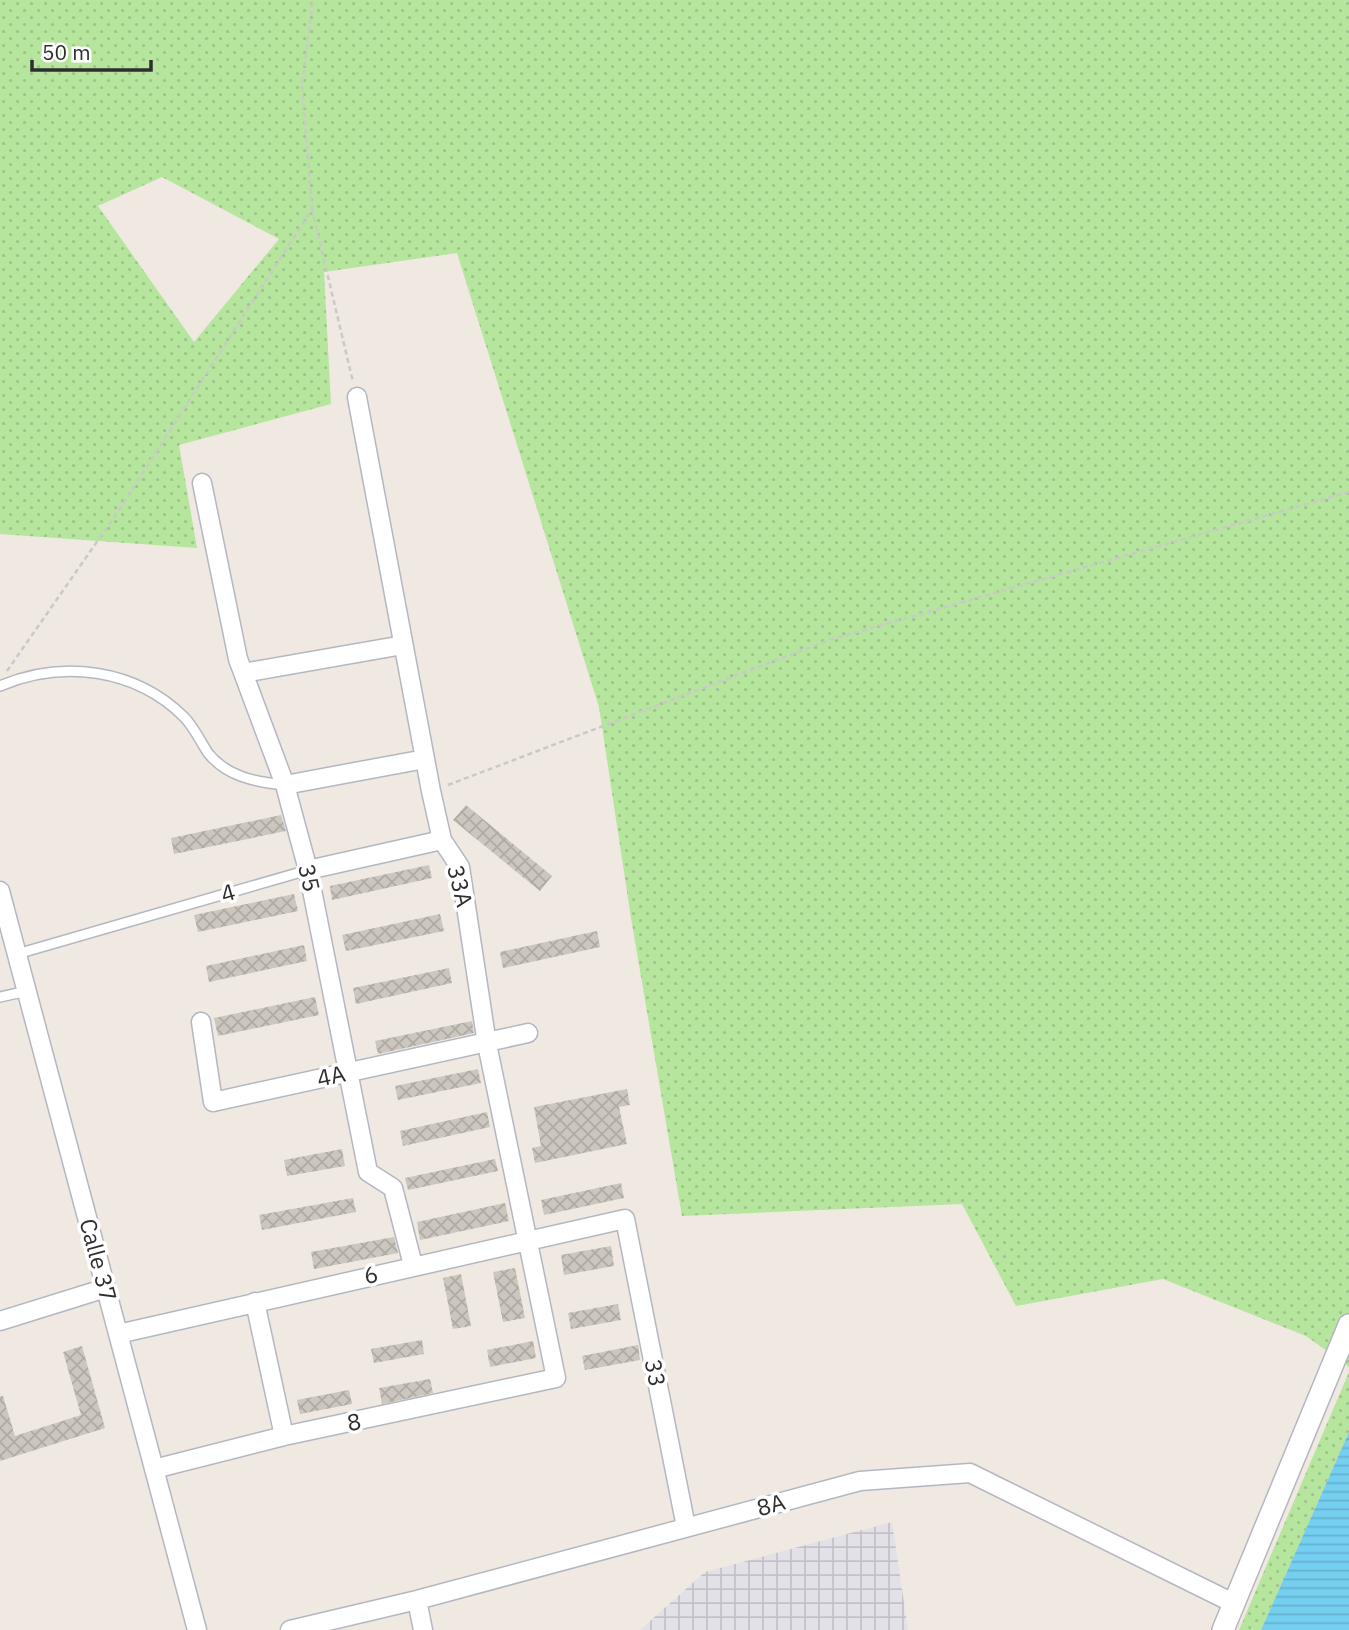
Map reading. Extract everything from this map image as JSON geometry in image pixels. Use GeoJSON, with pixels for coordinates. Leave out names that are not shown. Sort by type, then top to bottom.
{"type":"FeatureCollection","features":[{"type":"Feature","properties":{"kind":"street","name":"33A"},"geometry":{"type":"LineString","coordinates":[[356,397],[431,791],[442,840],[460,867],[487,1044],[556,1378]]}},
{"type":"Feature","properties":{"kind":"street","name":"35"},"geometry":{"type":"LineString","coordinates":[[202,483],[243,673],[285,785],[308,870],[368,1172],[393,1188],[413,1265]]}},
{"type":"Feature","properties":{"kind":"street"},"geometry":{"type":"LineString","coordinates":[[243,673],[403,645]]}},
{"type":"Feature","properties":{"kind":"street"},"geometry":{"type":"LineString","coordinates":[[285,785],[425,759]]}},
{"type":"Feature","properties":{"kind":"street","name":"4"},"geometry":{"type":"LineString","coordinates":[[308,870],[442,840]]}},
{"type":"Feature","properties":{"kind":"street","name":"Calle 37"},"geometry":{"type":"LineString","coordinates":[[0,891],[197,1630]]}},
{"type":"Feature","properties":{"kind":"street","name":"4A"},"geometry":{"type":"LineString","coordinates":[[201,1022],[213,1102],[528,1033]]}},
{"type":"Feature","properties":{"kind":"street","name":"6"},"geometry":{"type":"LineString","coordinates":[[118,1334],[625,1219]]}},
{"type":"Feature","properties":{"kind":"street","name":"33"},"geometry":{"type":"LineString","coordinates":[[625,1219],[685,1527]]}},
{"type":"Feature","properties":{"kind":"street"},"geometry":{"type":"LineString","coordinates":[[0,1321],[106,1287]]}},
{"type":"Feature","properties":{"kind":"street"},"geometry":{"type":"LineString","coordinates":[[255,1302],[284,1436]]}},
{"type":"Feature","properties":{"kind":"street"},"geometry":{"type":"LineString","coordinates":[[1223,1630],[1349,1325]]}},
{"type":"Feature","properties":{"kind":"street","name":"8"},"geometry":{"type":"LineString","coordinates":[[154,1469],[284,1436],[556,1378]]}},
{"type":"Feature","properties":{"kind":"street","name":"8A"},"geometry":{"type":"LineString","coordinates":[[290,1630],[417,1600],[860,1481],[970,1473],[1233,1603]]}},
{"type":"Feature","properties":{"kind":"street"},"geometry":{"type":"LineString","coordinates":[[417,1600],[424,1630]]}},
{"type":"Feature","properties":{"kind":"lane"},"geometry":{"type":"LineString","coordinates":[[2,685],[38,675],[70,672],[130,679],[157,695],[187,720],[208,753],[224,768],[248,779],[285,785]]}},
{"type":"Feature","properties":{"kind":"lane","name":"4"},"geometry":{"type":"LineString","coordinates":[[17,954],[308,870]]}},
{"type":"Feature","properties":{"kind":"lane"},"geometry":{"type":"LineString","coordinates":[[0,997],[27,990]]}},
{"type":"Feature","properties":{"kind":"path"},"geometry":{"type":"LineString","coordinates":[[313,0],[302,86],[312,209],[356,397]]}},
{"type":"Feature","properties":{"kind":"path"},"geometry":{"type":"LineString","coordinates":[[2,685],[7,669],[117,513],[312,209]]}},
{"type":"Feature","properties":{"kind":"path"},"geometry":{"type":"LineString","coordinates":[[431,791],[829,640],[1349,492]]}},
{"type":"Feature","properties":{"kind":"shaded area"},"geometry":{"type":"Polygon","coordinates":[[[892,1522],[908,1630],[640,1630],[705,1572],[892,1522]]]}},
{"type":"Feature","properties":{"kind":"green space"},"geometry":{"type":"Polygon","coordinates":[[[0,0],[1349,0],[1349,1367],[1306,1336],[1163,1279],[1016,1306],[962,1204],[682,1216],[631,918],[599,707],[457,253],[324,272],[331,404],[179,445],[197,548],[0,534],[0,0]],[[162,177],[98,206],[194,342],[279,239],[162,177]]]}},
{"type":"Feature","properties":{"kind":"green space"},"geometry":{"type":"Polygon","coordinates":[[[1349,1372],[1349,1432],[1261,1630],[1239,1630],[1349,1372]]]}},
{"type":"Feature","properties":{"kind":"water"},"geometry":{"type":"Polygon","coordinates":[[[1349,1432],[1349,1630],[1261,1630],[1349,1432]]]}},
{"type":"Feature","properties":{"kind":"building"},"geometry":{"type":"Polygon","coordinates":[[[466,805],[552,876],[540,891],[453,820],[466,805]]]}},
{"type":"Feature","properties":{"kind":"building"},"geometry":{"type":"Polygon","coordinates":[[[281,815],[286,831],[174,854],[171,838],[281,815]]]}},
{"type":"Feature","properties":{"kind":"building"},"geometry":{"type":"Polygon","coordinates":[[[429,865],[432,878],[332,900],[330,886],[429,865]]]}},
{"type":"Feature","properties":{"kind":"building"},"geometry":{"type":"Polygon","coordinates":[[[294,894],[298,911],[198,932],[194,915],[294,894]]]}},
{"type":"Feature","properties":{"kind":"building"},"geometry":{"type":"Polygon","coordinates":[[[440,914],[444,931],[346,951],[342,935],[440,914]]]}},
{"type":"Feature","properties":{"kind":"building"},"geometry":{"type":"Polygon","coordinates":[[[597,931],[600,947],[503,968],[500,952],[597,931]]]}},
{"type":"Feature","properties":{"kind":"building"},"geometry":{"type":"Polygon","coordinates":[[[304,945],[307,961],[209,982],[206,966],[304,945]]]}},
{"type":"Feature","properties":{"kind":"building"},"geometry":{"type":"Polygon","coordinates":[[[449,968],[452,983],[356,1004],[353,988],[449,968]]]}},
{"type":"Feature","properties":{"kind":"building"},"geometry":{"type":"Polygon","coordinates":[[[315,997],[319,1015],[218,1036],[214,1018],[315,997]]]}},
{"type":"Feature","properties":{"kind":"building"},"geometry":{"type":"Polygon","coordinates":[[[472,1021],[474,1033],[378,1054],[375,1041],[472,1021]]]}},
{"type":"Feature","properties":{"kind":"building"},"geometry":{"type":"Polygon","coordinates":[[[478,1069],[481,1083],[398,1100],[395,1086],[478,1069]]]}},
{"type":"Feature","properties":{"kind":"building"},"geometry":{"type":"Polygon","coordinates":[[[627,1089],[630,1105],[619,1107],[627,1144],[535,1163],[532,1148],[541,1146],[534,1107],[627,1089]]]}},
{"type":"Feature","properties":{"kind":"building"},"geometry":{"type":"Polygon","coordinates":[[[487,1112],[490,1127],[403,1146],[400,1131],[487,1112]]]}},
{"type":"Feature","properties":{"kind":"building"},"geometry":{"type":"Polygon","coordinates":[[[342,1149],[345,1166],[287,1176],[284,1160],[342,1149]]]}},
{"type":"Feature","properties":{"kind":"building"},"geometry":{"type":"Polygon","coordinates":[[[495,1159],[498,1171],[408,1190],[405,1178],[495,1159]]]}},
{"type":"Feature","properties":{"kind":"building"},"geometry":{"type":"Polygon","coordinates":[[[621,1183],[624,1198],[544,1215],[541,1200],[621,1183]]]}},
{"type":"Feature","properties":{"kind":"building"},"geometry":{"type":"Polygon","coordinates":[[[353,1198],[356,1212],[262,1230],[259,1215],[353,1198]]]}},
{"type":"Feature","properties":{"kind":"building"},"geometry":{"type":"Polygon","coordinates":[[[505,1203],[509,1221],[420,1240],[417,1222],[505,1203]]]}},
{"type":"Feature","properties":{"kind":"building"},"geometry":{"type":"Polygon","coordinates":[[[394,1237],[398,1253],[314,1269],[311,1252],[394,1237]]]}},
{"type":"Feature","properties":{"kind":"building"},"geometry":{"type":"Polygon","coordinates":[[[611,1246],[614,1266],[564,1275],[561,1255],[611,1246]]]}},
{"type":"Feature","properties":{"kind":"building"},"geometry":{"type":"Polygon","coordinates":[[[515,1268],[525,1318],[503,1322],[493,1272],[515,1268]]]}},
{"type":"Feature","properties":{"kind":"building"},"geometry":{"type":"Polygon","coordinates":[[[461,1274],[471,1326],[453,1329],[443,1278],[461,1274]]]}},
{"type":"Feature","properties":{"kind":"building"},"geometry":{"type":"Polygon","coordinates":[[[618,1304],[621,1320],[571,1329],[568,1313],[618,1304]]]}},
{"type":"Feature","properties":{"kind":"building"},"geometry":{"type":"Polygon","coordinates":[[[422,1340],[424,1354],[374,1363],[371,1349],[422,1340]]]}},
{"type":"Feature","properties":{"kind":"building"},"geometry":{"type":"Polygon","coordinates":[[[533,1341],[536,1358],[490,1367],[487,1350],[533,1341]]]}},
{"type":"Feature","properties":{"kind":"building"},"geometry":{"type":"Polygon","coordinates":[[[638,1345],[640,1360],[585,1370],[582,1356],[638,1345]]]}},
{"type":"Feature","properties":{"kind":"building"},"geometry":{"type":"Polygon","coordinates":[[[82,1346],[105,1428],[0,1461],[0,1396],[3,1396],[15,1436],[81,1415],[63,1352],[82,1346]]]}},
{"type":"Feature","properties":{"kind":"building"},"geometry":{"type":"Polygon","coordinates":[[[430,1379],[433,1393],[382,1404],[379,1388],[430,1379]]]}},
{"type":"Feature","properties":{"kind":"building"},"geometry":{"type":"Polygon","coordinates":[[[349,1390],[352,1404],[300,1414],[297,1400],[349,1390]]]}}]}
